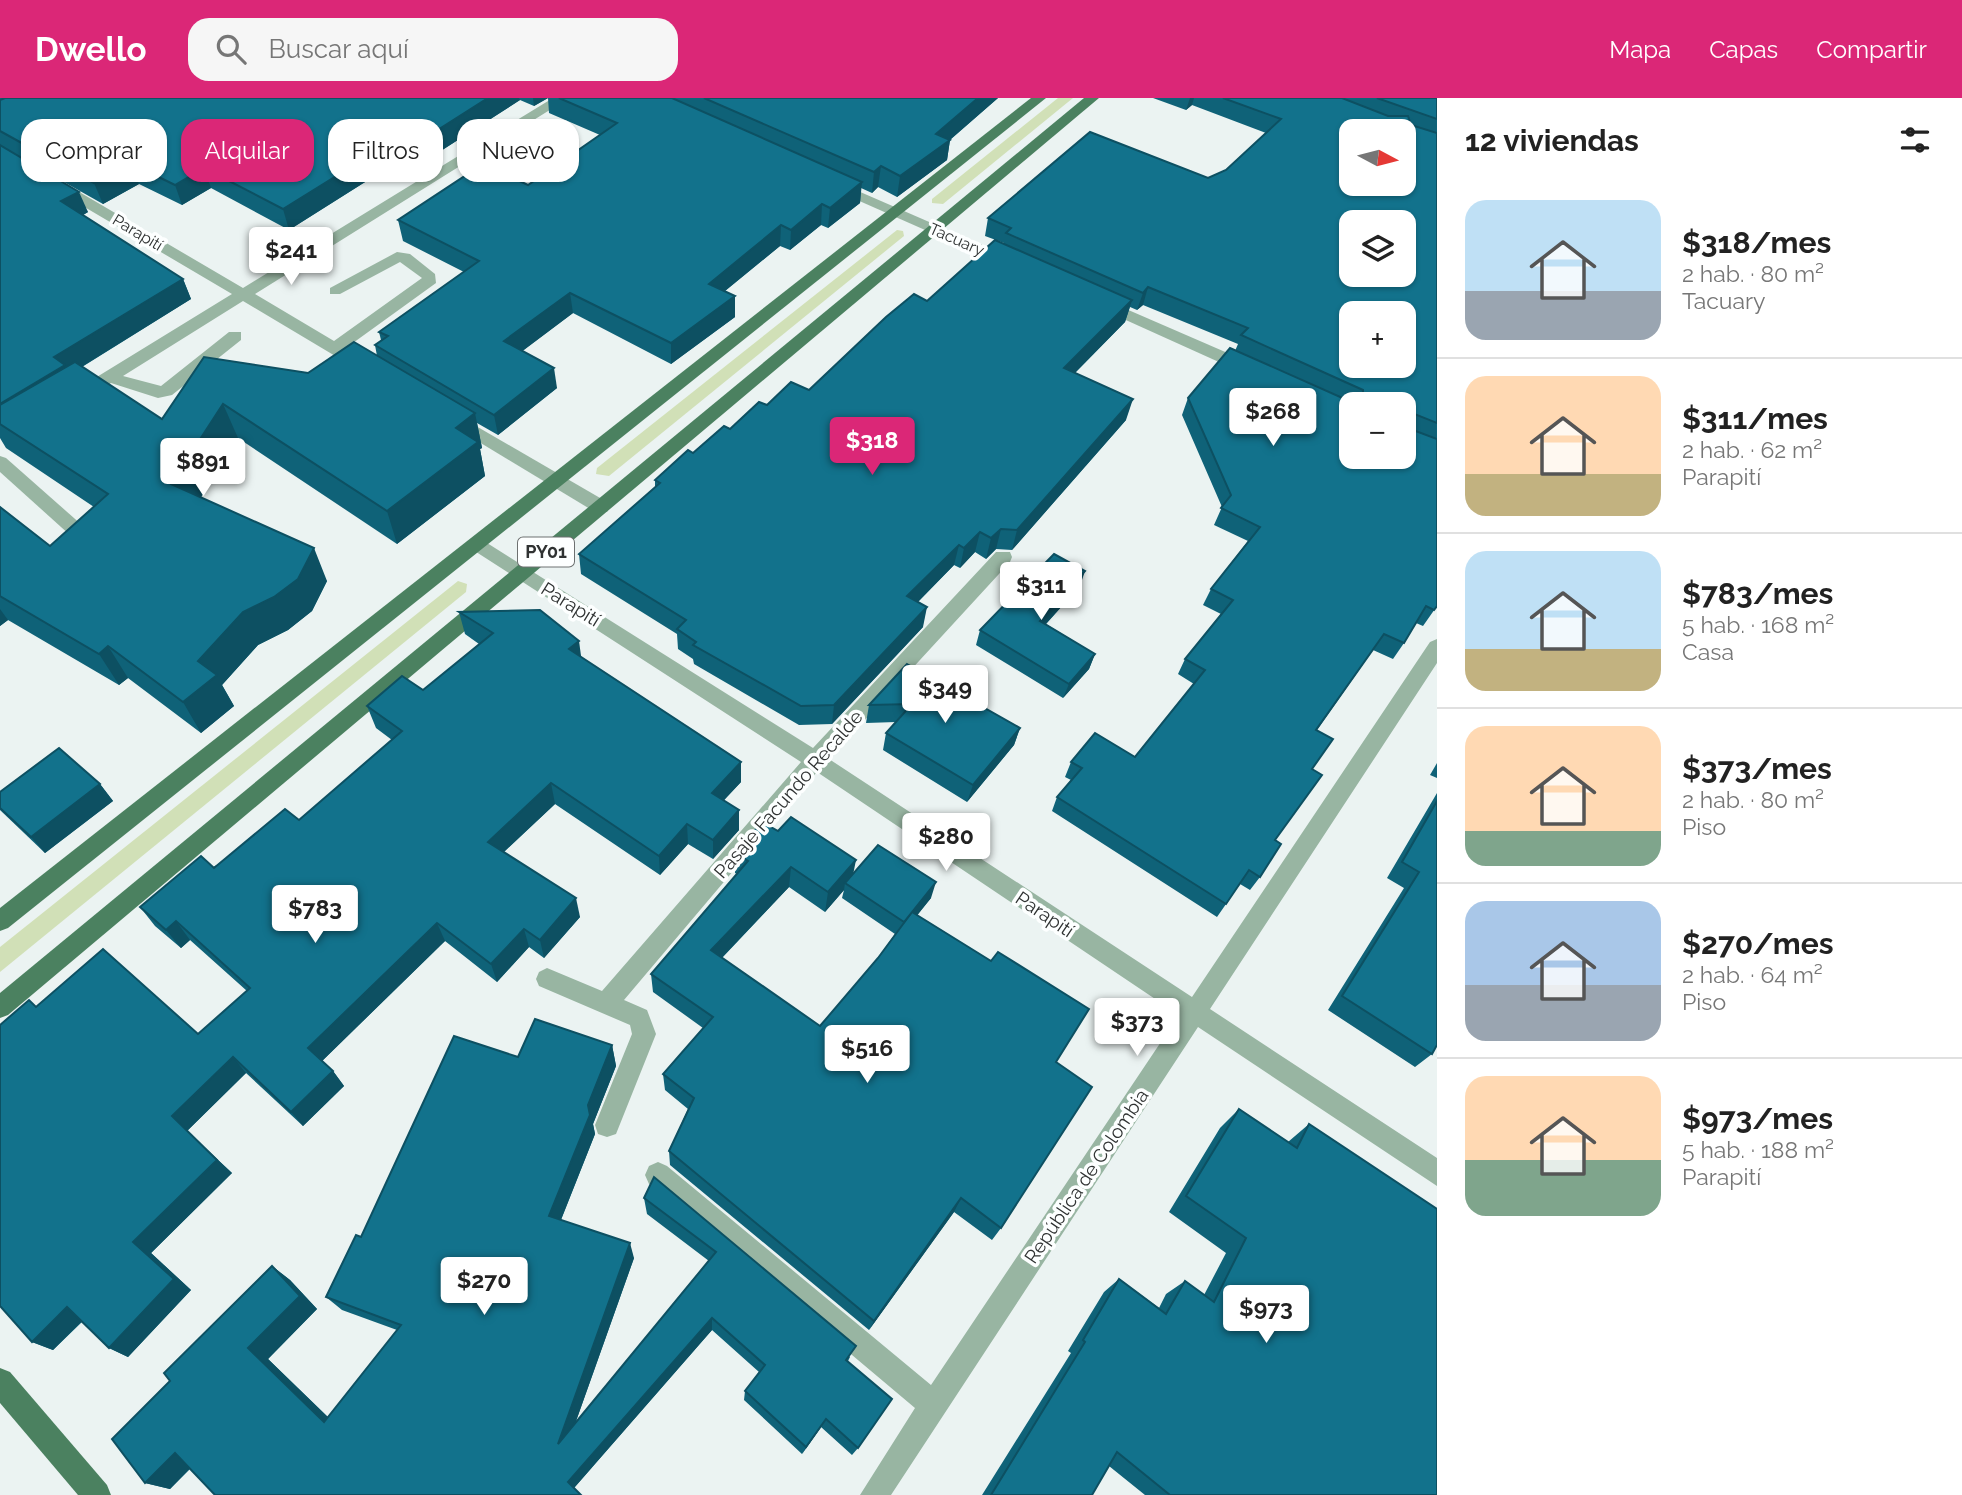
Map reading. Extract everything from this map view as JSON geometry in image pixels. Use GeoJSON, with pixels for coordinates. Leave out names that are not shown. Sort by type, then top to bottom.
{"type":"FeatureCollection","features":[{"type":"Feature","properties":{"kind":"main road","name":"PY01"},"geometry":{"type":"LineString","coordinates":[[0,921],[1039,98]]}},
{"type":"Feature","properties":{"kind":"main road","name":"PY01"},"geometry":{"type":"LineString","coordinates":[[0,1007],[1092,98]]}},
{"type":"Feature","properties":{"kind":"main road"},"geometry":{"type":"LineString","coordinates":[[0,1382],[97,1495]]}},
{"type":"Feature","properties":{"kind":"street"},"geometry":{"type":"LineString","coordinates":[[66,404],[562,98]]}},
{"type":"Feature","properties":{"kind":"street","name":"Tacuary"},"geometry":{"type":"LineString","coordinates":[[819,178],[1023,268]]}},
{"type":"Feature","properties":{"kind":"street","name":"Parapití"},"geometry":{"type":"LineString","coordinates":[[54,182],[381,376]]}},
{"type":"Feature","properties":{"kind":"street"},"geometry":{"type":"LineString","coordinates":[[334,348],[428,283],[430,277],[405,257],[397,257],[335,291]]}},
{"type":"Feature","properties":{"kind":"street"},"geometry":{"type":"LineString","coordinates":[[1086,296],[1263,375]]}},
{"type":"Feature","properties":{"kind":"street"},"geometry":{"type":"LineString","coordinates":[[109,377],[158,392],[166,391],[234,336]]}},
{"type":"Feature","properties":{"kind":"street"},"geometry":{"type":"LineString","coordinates":[[439,411],[601,507]]}},
{"type":"Feature","properties":{"kind":"street"},"geometry":{"type":"LineString","coordinates":[[0,462],[77,531]]}},
{"type":"Feature","properties":{"kind":"street","name":"Parapití"},"geometry":{"type":"LineString","coordinates":[[476,543],[816,760],[1437,1172]]}},
{"type":"Feature","properties":{"kind":"street","name":"Pasaje Facundo Recalde"},"geometry":{"type":"LineString","coordinates":[[606,1004],[816,760],[1003,556]]}},
{"type":"Feature","properties":{"kind":"street","name":"República de Colombia"},"geometry":{"type":"LineString","coordinates":[[874,1495],[1437,647]]}},
{"type":"Feature","properties":{"kind":"street"},"geometry":{"type":"LineString","coordinates":[[547,979],[639,1018],[644,1034],[607,1125]]}},
{"type":"Feature","properties":{"kind":"street"},"geometry":{"type":"LineString","coordinates":[[658,1175],[933,1405]]}},
{"type":"Feature","properties":{"kind":"green space"},"geometry":{"type":"Polygon","coordinates":[[[1058,98],[1073,98],[943,204],[932,203],[932,199],[1058,98]]]}},
{"type":"Feature","properties":{"kind":"green space"},"geometry":{"type":"Polygon","coordinates":[[[897,230],[903,231],[904,236],[609,476],[596,474],[597,468],[897,230]]]}},
{"type":"Feature","properties":{"kind":"green space"},"geometry":{"type":"Polygon","coordinates":[[[458,581],[467,584],[466,592],[0,972],[0,947],[458,581]]]}},
{"type":"Feature","properties":{"kind":"building"},"geometry":{"type":"Polygon","coordinates":[[[488,98],[443,127],[443,119],[328,119],[328,181],[283,209],[231,182],[314,182],[314,119],[181,119],[181,181],[175,185],[167,181],[167,119],[21,119],[21,143],[0,131],[0,100],[488,98]]]}},
{"type":"Feature","properties":{"kind":"building"},"geometry":{"type":"Polygon","coordinates":[[[559,98],[672,98],[862,182],[830,208],[822,204],[791,230],[781,225],[709,284],[735,296],[671,343],[570,293],[504,341],[554,368],[494,415],[375,345],[388,336],[379,332],[479,261],[398,220],[457,181],[522,182],[528,185],[532,182],[579,182],[579,149],[617,123],[559,98]]]}},
{"type":"Feature","properties":{"kind":"building"},"geometry":{"type":"Polygon","coordinates":[[[704,98],[978,98],[936,134],[950,140],[900,176],[881,166],[874,172],[704,98]]]}},
{"type":"Feature","properties":{"kind":"building"},"geometry":{"type":"Polygon","coordinates":[[[1223,98],[1342,98],[1388,116],[1408,116],[1409,119],[1339,119],[1339,196],[1416,196],[1416,127],[1437,133],[1437,423],[1416,415],[1416,392],[1363,392],[1241,335],[1248,328],[1148,287],[1143,293],[1006,233],[1011,228],[988,218],[1090,132],[1208,178],[1226,170],[1281,119],[1223,98]]]}},
{"type":"Feature","properties":{"kind":"building"},"geometry":{"type":"Polygon","coordinates":[[[1377,98],[1437,98],[1437,119],[1377,98]]]}},
{"type":"Feature","properties":{"kind":"building"},"geometry":{"type":"Polygon","coordinates":[[[0,145],[21,157],[21,182],[62,182],[79,192],[61,201],[183,279],[54,357],[65,365],[0,404],[0,145]]]}},
{"type":"Feature","properties":{"kind":"building"},"geometry":{"type":"Polygon","coordinates":[[[995,240],[1132,300],[1064,368],[1133,399],[1017,530],[1001,529],[991,538],[980,532],[964,548],[959,545],[907,596],[927,607],[834,705],[801,706],[693,645],[696,642],[677,629],[686,620],[579,554],[660,483],[655,480],[688,450],[693,453],[724,426],[730,429],[759,402],[767,405],[791,382],[809,390],[914,294],[927,301],[995,240]]]}},
{"type":"Feature","properties":{"kind":"building"},"geometry":{"type":"Polygon","coordinates":[[[354,342],[475,413],[456,428],[478,442],[387,511],[223,404],[171,484],[314,548],[298,579],[274,597],[243,612],[198,661],[217,675],[183,702],[108,646],[99,654],[0,596],[0,507],[50,546],[108,494],[0,424],[0,405],[75,362],[162,419],[204,357],[308,373],[354,342]]]}},
{"type":"Feature","properties":{"kind":"building"},"geometry":{"type":"Polygon","coordinates":[[[1230,348],[1339,396],[1339,469],[1416,469],[1416,431],[1437,439],[1437,606],[1434,610],[1426,606],[1404,643],[1384,634],[1316,730],[1333,739],[1312,769],[1322,775],[1275,840],[1281,844],[1260,877],[1249,870],[1226,904],[1057,797],[1082,768],[1071,762],[1095,733],[1135,757],[1205,670],[1185,659],[1233,600],[1211,589],[1260,527],[1221,508],[1231,495],[1188,398],[1230,348]]]}},
{"type":"Feature","properties":{"kind":"building"},"geometry":{"type":"Polygon","coordinates":[[[1054,554],[1085,571],[1040,621],[1095,654],[1069,684],[980,630],[1054,554]]]}},
{"type":"Feature","properties":{"kind":"building"},"geometry":{"type":"Polygon","coordinates":[[[540,610],[579,641],[569,649],[741,762],[712,793],[739,810],[713,840],[687,824],[659,856],[551,783],[488,842],[576,898],[540,940],[524,929],[491,964],[437,923],[308,1048],[333,1071],[291,1112],[233,1057],[172,1116],[217,1160],[133,1242],[174,1279],[109,1348],[67,1307],[32,1342],[0,1306],[0,1025],[29,1000],[36,1007],[103,949],[198,1034],[250,988],[176,921],[166,930],[140,907],[201,856],[214,868],[285,809],[299,820],[402,731],[367,706],[402,676],[423,690],[493,633],[459,612],[540,610]]]}},
{"type":"Feature","properties":{"kind":"building"},"geometry":{"type":"Polygon","coordinates":[[[907,664],[1020,728],[973,785],[886,733],[912,704],[869,705],[907,664]]]}},
{"type":"Feature","properties":{"kind":"building"},"geometry":{"type":"Polygon","coordinates":[[[59,748],[100,784],[31,837],[0,808],[0,792],[59,748]]]}},
{"type":"Feature","properties":{"kind":"building"},"geometry":{"type":"Polygon","coordinates":[[[1437,801],[1437,1045],[1432,1054],[1342,996],[1419,872],[1402,862],[1437,801]]]}},
{"type":"Feature","properties":{"kind":"building"},"geometry":{"type":"Polygon","coordinates":[[[791,817],[856,860],[828,892],[791,867],[711,950],[820,1026],[878,958],[912,912],[991,961],[998,952],[1089,1009],[1056,1062],[1092,1087],[1001,1228],[961,1198],[874,1321],[669,1151],[694,1098],[663,1074],[713,1017],[651,974],[748,861],[735,853],[762,822],[778,831],[791,817]]]}},
{"type":"Feature","properties":{"kind":"building"},"geometry":{"type":"Polygon","coordinates":[[[878,845],[936,882],[904,922],[845,883],[878,845]]]}},
{"type":"Feature","properties":{"kind":"building"},"geometry":{"type":"Polygon","coordinates":[[[535,1019],[612,1045],[588,1105],[590,1115],[549,1216],[630,1243],[558,1444],[716,1252],[644,1198],[654,1177],[856,1346],[846,1360],[892,1399],[858,1448],[826,1419],[806,1447],[745,1391],[765,1365],[712,1318],[568,1482],[581,1495],[215,1495],[175,1453],[145,1483],[112,1439],[170,1381],[164,1373],[272,1266],[300,1296],[248,1348],[324,1422],[401,1325],[326,1297],[356,1235],[361,1237],[454,1036],[518,1057],[535,1019]]]}},
{"type":"Feature","properties":{"kind":"building"},"geometry":{"type":"Polygon","coordinates":[[[1239,1109],[1297,1148],[1309,1124],[1437,1209],[1437,1495],[1170,1495],[1117,1452],[1092,1495],[991,1495],[1085,1342],[1083,1340],[1119,1279],[1166,1314],[1185,1281],[1214,1302],[1246,1238],[1186,1196],[1239,1109]]]}}]}
